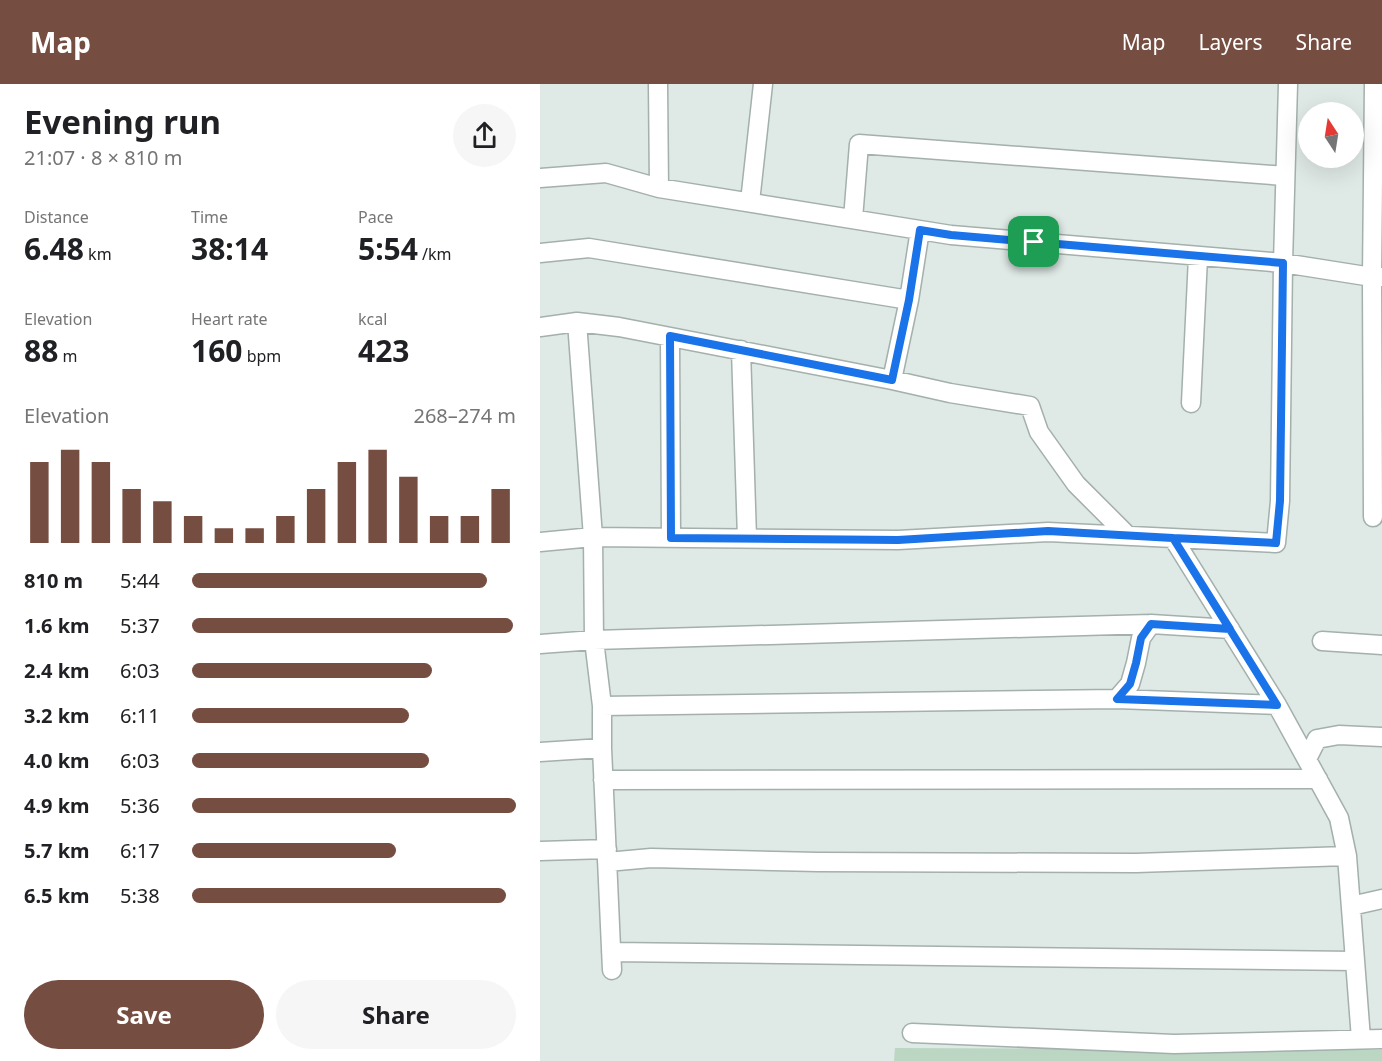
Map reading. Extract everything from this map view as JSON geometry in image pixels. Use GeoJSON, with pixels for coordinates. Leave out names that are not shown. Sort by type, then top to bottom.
{"type":"FeatureCollection","features":[{"type":"Feature","properties":{"kind":"street"},"geometry":{"type":"LineString","coordinates":[[658,84],[659,188]]}},
{"type":"Feature","properties":{"kind":"street"},"geometry":{"type":"LineString","coordinates":[[750,202],[763,84]]}},
{"type":"Feature","properties":{"kind":"street"},"geometry":{"type":"LineString","coordinates":[[540,542],[593,537],[898,540],[1048,531],[1276,543],[1280,501],[1288,84]]}},
{"type":"Feature","properties":{"kind":"street"},"geometry":{"type":"LineString","coordinates":[[1373,517],[1377,277],[1374,84]]}},
{"type":"Feature","properties":{"kind":"street"},"geometry":{"type":"LineString","coordinates":[[853,219],[859,144],[1285,176]]}},
{"type":"Feature","properties":{"kind":"street"},"geometry":{"type":"LineString","coordinates":[[540,178],[606,173],[659,188],[951,235],[1283,263],[1377,277]]}},
{"type":"Feature","properties":{"kind":"street"},"geometry":{"type":"LineString","coordinates":[[892,380],[909,300],[920,230]]}},
{"type":"Feature","properties":{"kind":"street"},"geometry":{"type":"LineString","coordinates":[[540,253],[590,248],[909,300]]}},
{"type":"Feature","properties":{"kind":"street"},"geometry":{"type":"LineString","coordinates":[[1191,403],[1198,257]]}},
{"type":"Feature","properties":{"kind":"street"},"geometry":{"type":"LineString","coordinates":[[540,327],[577,322],[619,327],[950,393],[1030,406],[1039,432],[1076,484],[1128,536]]}},
{"type":"Feature","properties":{"kind":"street"},"geometry":{"type":"LineString","coordinates":[[577,322],[593,537],[594,640],[602,706],[611,961],[1355,961]]}},
{"type":"Feature","properties":{"kind":"street"},"geometry":{"type":"LineString","coordinates":[[670,336],[671,538]]}},
{"type":"Feature","properties":{"kind":"street"},"geometry":{"type":"LineString","coordinates":[[741,350],[747,538]]}},
{"type":"Feature","properties":{"kind":"street"},"geometry":{"type":"LineString","coordinates":[[1173,538],[1277,705],[1339,818],[1347,856],[1361,1039]]}},
{"type":"Feature","properties":{"kind":"street"},"geometry":{"type":"LineString","coordinates":[[540,644],[594,640],[1151,624],[1230,629]]}},
{"type":"Feature","properties":{"kind":"street"},"geometry":{"type":"LineString","coordinates":[[1117,699],[1130,684],[1141,638],[1151,624]]}},
{"type":"Feature","properties":{"kind":"street"},"geometry":{"type":"LineString","coordinates":[[1322,641],[1382,645]]}},
{"type":"Feature","properties":{"kind":"street"},"geometry":{"type":"LineString","coordinates":[[602,706],[1117,699],[1277,705]]}},
{"type":"Feature","properties":{"kind":"street"},"geometry":{"type":"LineString","coordinates":[[1307,759],[1317,739],[1339,735],[1382,737]]}},
{"type":"Feature","properties":{"kind":"street"},"geometry":{"type":"LineString","coordinates":[[540,752],[602,748]]}},
{"type":"Feature","properties":{"kind":"street"},"geometry":{"type":"LineString","coordinates":[[603,780],[1318,779]]}},
{"type":"Feature","properties":{"kind":"street"},"geometry":{"type":"LineString","coordinates":[[540,850],[651,858],[818,862],[1136,863],[1347,856]]}},
{"type":"Feature","properties":{"kind":"street"},"geometry":{"type":"LineString","coordinates":[[1350,906],[1382,899]]}},
{"type":"Feature","properties":{"kind":"street"},"geometry":{"type":"LineString","coordinates":[[912,1033],[1174,1044],[1382,1039]]}},
{"type":"Feature","properties":{"kind":"green space"},"geometry":{"type":"Polygon","coordinates":[[[895,1048],[1382,1050],[1382,1061],[894,1061],[895,1048]]]}},
{"type":"Feature","properties":{"kind":"route"},"geometry":{"type":"LineString","coordinates":[[1034,242],[920,230],[909,300],[892,380],[670,336],[671,538],[898,540],[1048,531],[1173,538],[1230,629],[1151,624],[1141,638],[1130,684],[1117,699],[1277,705],[1173,538],[1276,543],[1280,501],[1283,263],[1034,242]]}}]}
